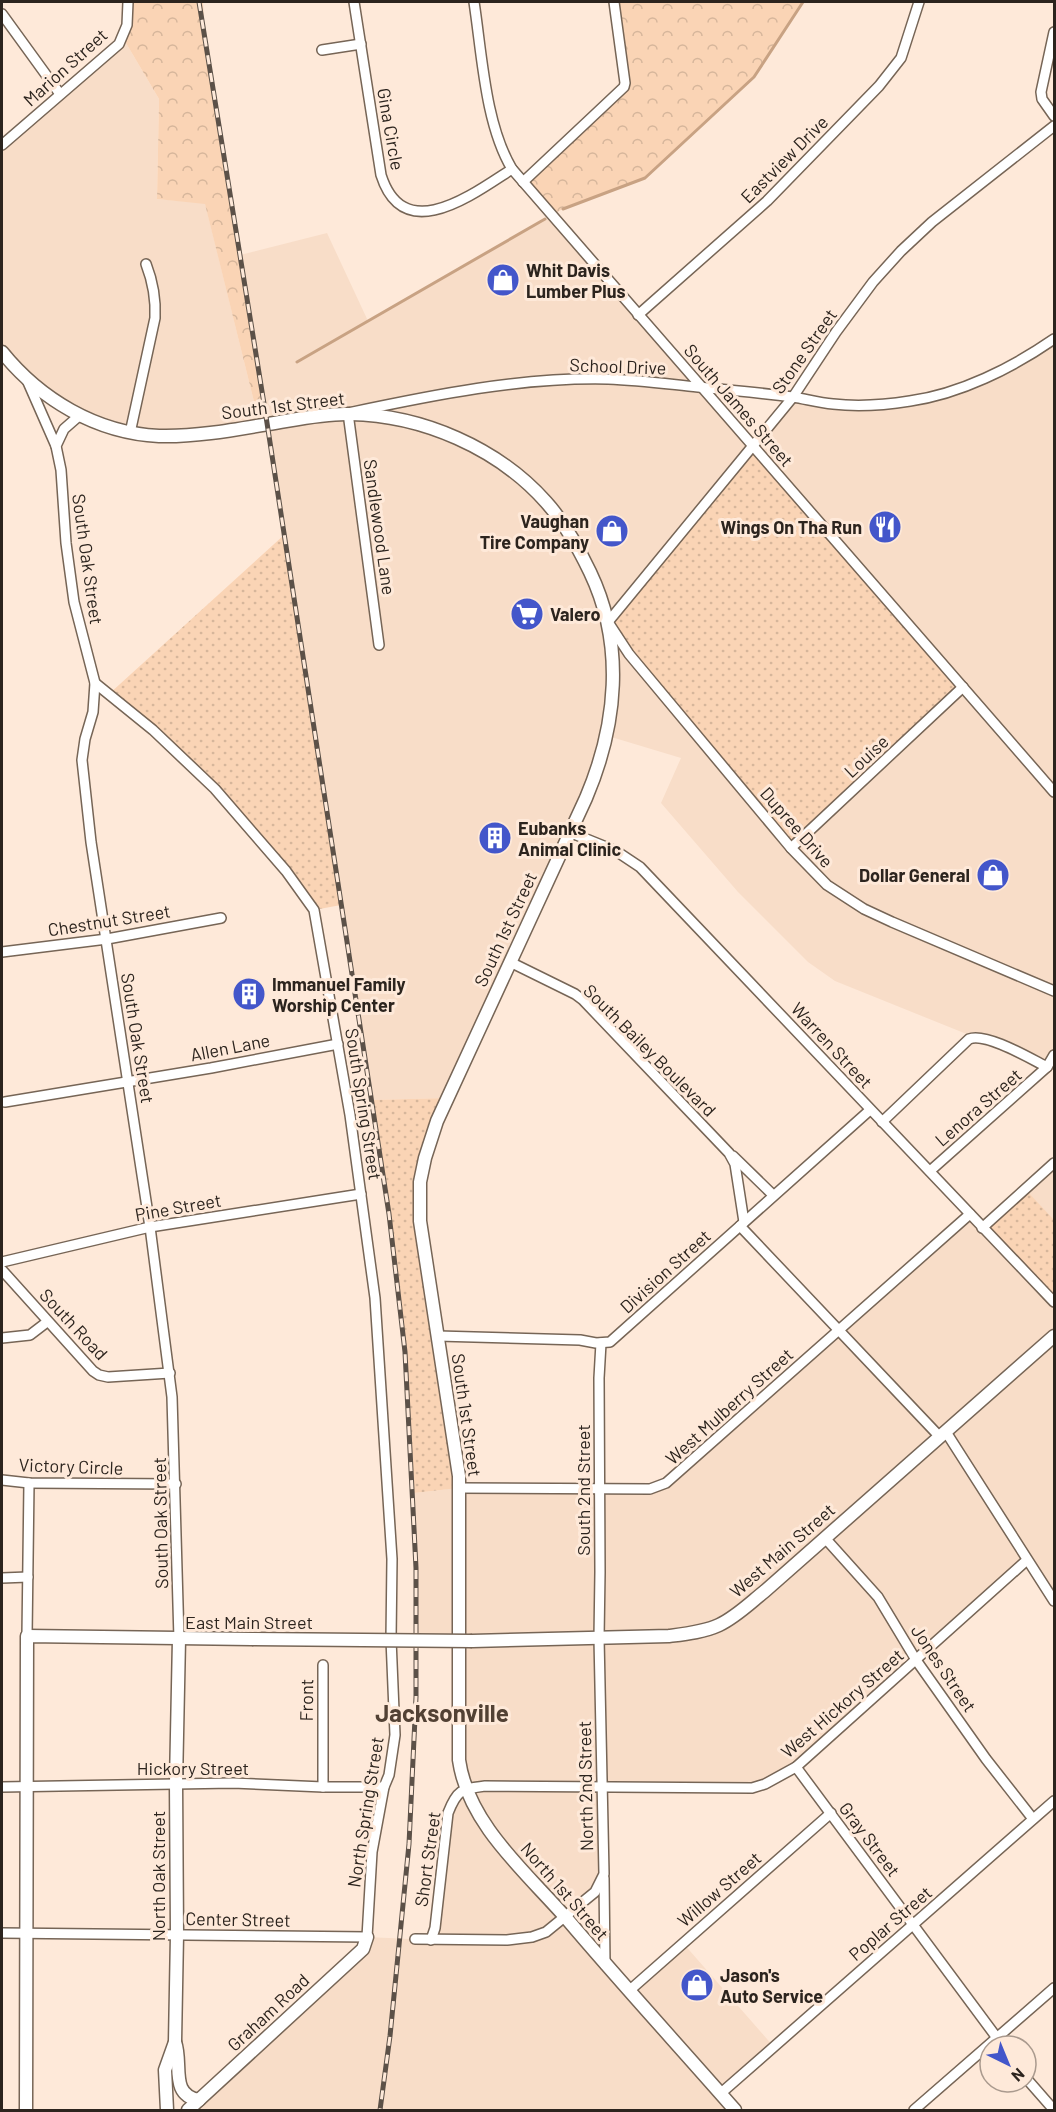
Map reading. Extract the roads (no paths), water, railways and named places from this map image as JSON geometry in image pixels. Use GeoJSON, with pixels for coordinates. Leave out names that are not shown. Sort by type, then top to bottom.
{"type":"FeatureCollection","features":[{"type":"Feature","properties":{"kind":"main road","name":"South 1st Street"},"geometry":{"type":"LineString","coordinates":[[2,352],[27,380],[55,401],[80,415],[130,433],[156,436],[185,435],[348,413],[398,420],[439,431],[464,441],[511,470],[545,500],[566,526],[601,594],[608,622],[612,657],[611,718],[605,747],[596,773],[436,1121],[420,1182],[420,1221],[456,1451],[459,1488],[460,1656]]}},
{"type":"Feature","properties":{"kind":"main road","name":"West Main Street"},"geometry":{"type":"LineString","coordinates":[[472,1641],[669,1636],[699,1632],[729,1620],[765,1591],[1054,1336]]}},
{"type":"Feature","properties":{"kind":"main road","name":"East Main Street"},"geometry":{"type":"LineString","coordinates":[[27,1636],[472,1641]]}},
{"type":"Feature","properties":{"kind":"main road"},"geometry":{"type":"LineString","coordinates":[[26,2110],[27,1636]]}},
{"type":"Feature","properties":{"kind":"main road","name":"North Oak Street"},"geometry":{"type":"LineString","coordinates":[[167,2110],[165,2070],[175,2042],[179,1639]]}},
{"type":"Feature","properties":{"kind":"main road","name":"North 1st Street"},"geometry":{"type":"LineString","coordinates":[[460,1656],[459,1760],[465,1788],[491,1832],[511,1858],[735,2110]]}},
{"type":"Feature","properties":{"kind":"main road","name":"Graham Road"},"geometry":{"type":"LineString","coordinates":[[188,2110],[363,1949],[367,1937]]}},
{"type":"Feature","properties":{"kind":"main road"},"geometry":{"type":"LineString","coordinates":[[175,2042],[178,2051],[178,2082],[183,2094],[199,2100]]}},
{"type":"Feature","properties":{"kind":"street","name":"Marion Street"},"geometry":{"type":"LineString","coordinates":[[2,145],[119,44],[127,25],[128,2]]}},
{"type":"Feature","properties":{"kind":"street","name":"Gina Circle"},"geometry":{"type":"LineString","coordinates":[[354,2],[381,175],[387,190],[402,206],[418,212],[441,210],[469,197],[512,169]]}},
{"type":"Feature","properties":{"kind":"street","name":"South James Street"},"geometry":{"type":"LineString","coordinates":[[474,2],[493,122],[504,155],[512,169],[1054,792]]}},
{"type":"Feature","properties":{"kind":"street"},"geometry":{"type":"LineString","coordinates":[[523,182],[624,87],[614,2]]}},
{"type":"Feature","properties":{"kind":"street","name":"Eastview Drive"},"geometry":{"type":"LineString","coordinates":[[638,315],[767,201],[879,86],[901,58],[919,2]]}},
{"type":"Feature","properties":{"kind":"street"},"geometry":{"type":"LineString","coordinates":[[2,14],[60,94]]}},
{"type":"Feature","properties":{"kind":"street"},"geometry":{"type":"LineString","coordinates":[[1054,32],[1041,92],[1042,99],[1054,116]]}},
{"type":"Feature","properties":{"kind":"street"},"geometry":{"type":"LineString","coordinates":[[322,50],[361,44]]}},
{"type":"Feature","properties":{"kind":"street","name":"Stone Street"},"geometry":{"type":"LineString","coordinates":[[608,622],[793,397],[867,291],[901,251],[932,222],[1054,126]]}},
{"type":"Feature","properties":{"kind":"street"},"geometry":{"type":"LineString","coordinates":[[130,433],[155,318],[154,290],[146,264]]}},
{"type":"Feature","properties":{"kind":"street","name":"School Drive"},"geometry":{"type":"LineString","coordinates":[[348,413],[418,398],[556,380],[609,379],[701,387],[793,397],[832,404],[863,405],[922,399],[998,371],[1023,359],[1054,339]]}},
{"type":"Feature","properties":{"kind":"street","name":"South Oak Street"},"geometry":{"type":"LineString","coordinates":[[27,380],[56,446],[61,470],[66,543],[74,602],[95,683],[93,712],[82,760],[91,842],[170,1373],[176,1484],[179,1639]]}},
{"type":"Feature","properties":{"kind":"street","name":"Sandlewood Lane"},"geometry":{"type":"LineString","coordinates":[[348,413],[379,645]]}},
{"type":"Feature","properties":{"kind":"street"},"geometry":{"type":"LineString","coordinates":[[56,446],[64,429],[80,415]]}},
{"type":"Feature","properties":{"kind":"street","name":"Dupree Drive"},"geometry":{"type":"LineString","coordinates":[[608,622],[629,654],[791,848],[827,885],[864,909],[1054,991]]}},
{"type":"Feature","properties":{"kind":"street","name":"South Spring Street"},"geometry":{"type":"LineString","coordinates":[[95,683],[153,730],[216,789],[286,871],[314,910],[338,1044],[375,1298],[392,1559],[392,1621]]}},
{"type":"Feature","properties":{"kind":"street","name":"Louise"},"geometry":{"type":"LineString","coordinates":[[791,848],[963,687]]}},
{"type":"Feature","properties":{"kind":"street","name":"Warren Street"},"geometry":{"type":"LineString","coordinates":[[569,832],[616,851],[640,867],[1054,1302]]}},
{"type":"Feature","properties":{"kind":"street","name":"Chestnut Street"},"geometry":{"type":"LineString","coordinates":[[2,952],[107,939],[221,918]]}},
{"type":"Feature","properties":{"kind":"street","name":"South Bailey Boulevard"},"geometry":{"type":"LineString","coordinates":[[510,962],[583,1000],[729,1153],[773,1195]]}},
{"type":"Feature","properties":{"kind":"street","name":"Lenora Street"},"geometry":{"type":"LineString","coordinates":[[882,1122],[969,1039],[974,1037],[995,1042],[1047,1067]]}},
{"type":"Feature","properties":{"kind":"street","name":"Allen Lane"},"geometry":{"type":"LineString","coordinates":[[5,1102],[338,1044]]}},
{"type":"Feature","properties":{"kind":"street","name":"Lenora Street"},"geometry":{"type":"LineString","coordinates":[[930,1171],[1047,1067],[1054,1054]]}},
{"type":"Feature","properties":{"kind":"street","name":"Division Street"},"geometry":{"type":"LineString","coordinates":[[601,1343],[610,1342],[616,1337],[870,1110]]}},
{"type":"Feature","properties":{"kind":"street","name":"South Bailey Boulevard"},"geometry":{"type":"LineString","coordinates":[[729,1153],[735,1164],[742,1224]]}},
{"type":"Feature","properties":{"kind":"street"},"geometry":{"type":"LineString","coordinates":[[982,1228],[1054,1163]]}},
{"type":"Feature","properties":{"kind":"street","name":"Pine Street"},"geometry":{"type":"LineString","coordinates":[[2,1262],[150,1227],[361,1194]]}},
{"type":"Feature","properties":{"kind":"street","name":"West Mulberry Street"},"geometry":{"type":"LineString","coordinates":[[459,1488],[650,1489],[666,1483],[970,1214]]}},
{"type":"Feature","properties":{"kind":"street"},"geometry":{"type":"LineString","coordinates":[[742,1224],[943,1435],[1054,1601]]}},
{"type":"Feature","properties":{"kind":"street","name":"South Road"},"geometry":{"type":"LineString","coordinates":[[2,1270],[47,1322],[99,1375],[108,1377],[170,1373]]}},
{"type":"Feature","properties":{"kind":"street"},"geometry":{"type":"LineString","coordinates":[[2,1338],[30,1335],[47,1322]]}},
{"type":"Feature","properties":{"kind":"street"},"geometry":{"type":"LineString","coordinates":[[438,1336],[580,1340],[601,1343]]}},
{"type":"Feature","properties":{"kind":"street","name":"South 2nd Street"},"geometry":{"type":"LineString","coordinates":[[599,1638],[601,1343]]}},
{"type":"Feature","properties":{"kind":"street","name":"Victory Circle"},"geometry":{"type":"LineString","coordinates":[[2,1480],[29,1483],[176,1484]]}},
{"type":"Feature","properties":{"kind":"street"},"geometry":{"type":"LineString","coordinates":[[27,1636],[29,1483]]}},
{"type":"Feature","properties":{"kind":"street","name":"Jones Street"},"geometry":{"type":"LineString","coordinates":[[825,1538],[878,1597],[916,1660],[986,1759],[1033,1819]]}},
{"type":"Feature","properties":{"kind":"street","name":"West Hickory Street"},"geometry":{"type":"LineString","coordinates":[[465,1788],[486,1786],[752,1788],[765,1784],[796,1767],[1027,1560]]}},
{"type":"Feature","properties":{"kind":"street"},"geometry":{"type":"LineString","coordinates":[[2,1578],[28,1577]]}},
{"type":"Feature","properties":{"kind":"street","name":"North Spring Street"},"geometry":{"type":"LineString","coordinates":[[367,1937],[372,1852],[384,1787],[389,1775],[395,1735],[392,1621]]}},
{"type":"Feature","properties":{"kind":"street","name":"North 2nd Street"},"geometry":{"type":"LineString","coordinates":[[415,1940],[491,1941],[532,1937],[546,1932],[595,1892],[604,1874],[599,1638]]}},
{"type":"Feature","properties":{"kind":"street","name":"Front"},"geometry":{"type":"LineString","coordinates":[[323,1665],[323,1787]]}},
{"type":"Feature","properties":{"kind":"street","name":"Gray Street"},"geometry":{"type":"LineString","coordinates":[[796,1767],[994,2034]]}},
{"type":"Feature","properties":{"kind":"street","name":"Hickory Street"},"geometry":{"type":"LineString","coordinates":[[2,1787],[233,1783],[384,1787]]}},
{"type":"Feature","properties":{"kind":"street","name":"Short Street"},"geometry":{"type":"LineString","coordinates":[[431,1940],[435,1928],[448,1813],[455,1796],[465,1788]]}},
{"type":"Feature","properties":{"kind":"street","name":"Poplar Street"},"geometry":{"type":"LineString","coordinates":[[720,2094],[1054,1801]]}},
{"type":"Feature","properties":{"kind":"street","name":"Willow Street"},"geometry":{"type":"LineString","coordinates":[[630,1990],[831,1813]]}},
{"type":"Feature","properties":{"kind":"street"},"geometry":{"type":"LineString","coordinates":[[604,1874],[605,1965]]}},
{"type":"Feature","properties":{"kind":"street","name":"Center Street"},"geometry":{"type":"LineString","coordinates":[[2,1934],[367,1937]]}},
{"type":"Feature","properties":{"kind":"street"},"geometry":{"type":"LineString","coordinates":[[1008,2034],[1054,1988]]}},
{"type":"Feature","properties":{"kind":"street"},"geometry":{"type":"LineString","coordinates":[[914,2110],[978,2059]]}},
{"type":"Feature","properties":{"kind":"street"},"geometry":{"type":"LineString","coordinates":[[1038,2092],[1054,2110]]}},
{"type":"Feature","properties":{"kind":"waterway"},"geometry":{"type":"LineString","coordinates":[[563,209],[645,178],[754,77],[803,2]]}},
{"type":"Feature","properties":{"kind":"waterway"},"geometry":{"type":"LineString","coordinates":[[297,362],[545,219]]}},
{"type":"Feature","properties":{"kind":"railway"},"geometry":{"type":"LineString","coordinates":[[199,2],[265,410],[389,1214],[405,1352],[416,1568],[416,1697],[409,1844],[390,2036],[380,2110]]}},
{"type":"Feature","properties":{"kind":"place","name":"Whit Davis Lumber Plus"},"geometry":{"type":"Point","coordinates":[503,280]}},
{"type":"Feature","properties":{"kind":"place","name":"Wings On Tha Run"},"geometry":{"type":"Point","coordinates":[885,527]}},
{"type":"Feature","properties":{"kind":"place","name":"Vaughan Tire Company"},"geometry":{"type":"Point","coordinates":[612,531]}},
{"type":"Feature","properties":{"kind":"place","name":"Valero"},"geometry":{"type":"Point","coordinates":[527,614]}},
{"type":"Feature","properties":{"kind":"place","name":"Eubanks Animal Clinic"},"geometry":{"type":"Point","coordinates":[495,838]}},
{"type":"Feature","properties":{"kind":"place","name":"Dollar General"},"geometry":{"type":"Point","coordinates":[993,875]}},
{"type":"Feature","properties":{"kind":"place","name":"Immanuel Family Worship Center"},"geometry":{"type":"Point","coordinates":[249,994]}},
{"type":"Feature","properties":{"kind":"place","name":"Jason's Auto Service"},"geometry":{"type":"Point","coordinates":[697,1985]}},
{"type":"Feature","properties":{"kind":"district","name":"Jacksonville"},"geometry":{"type":"Point","coordinates":[442,1712]}}]}
